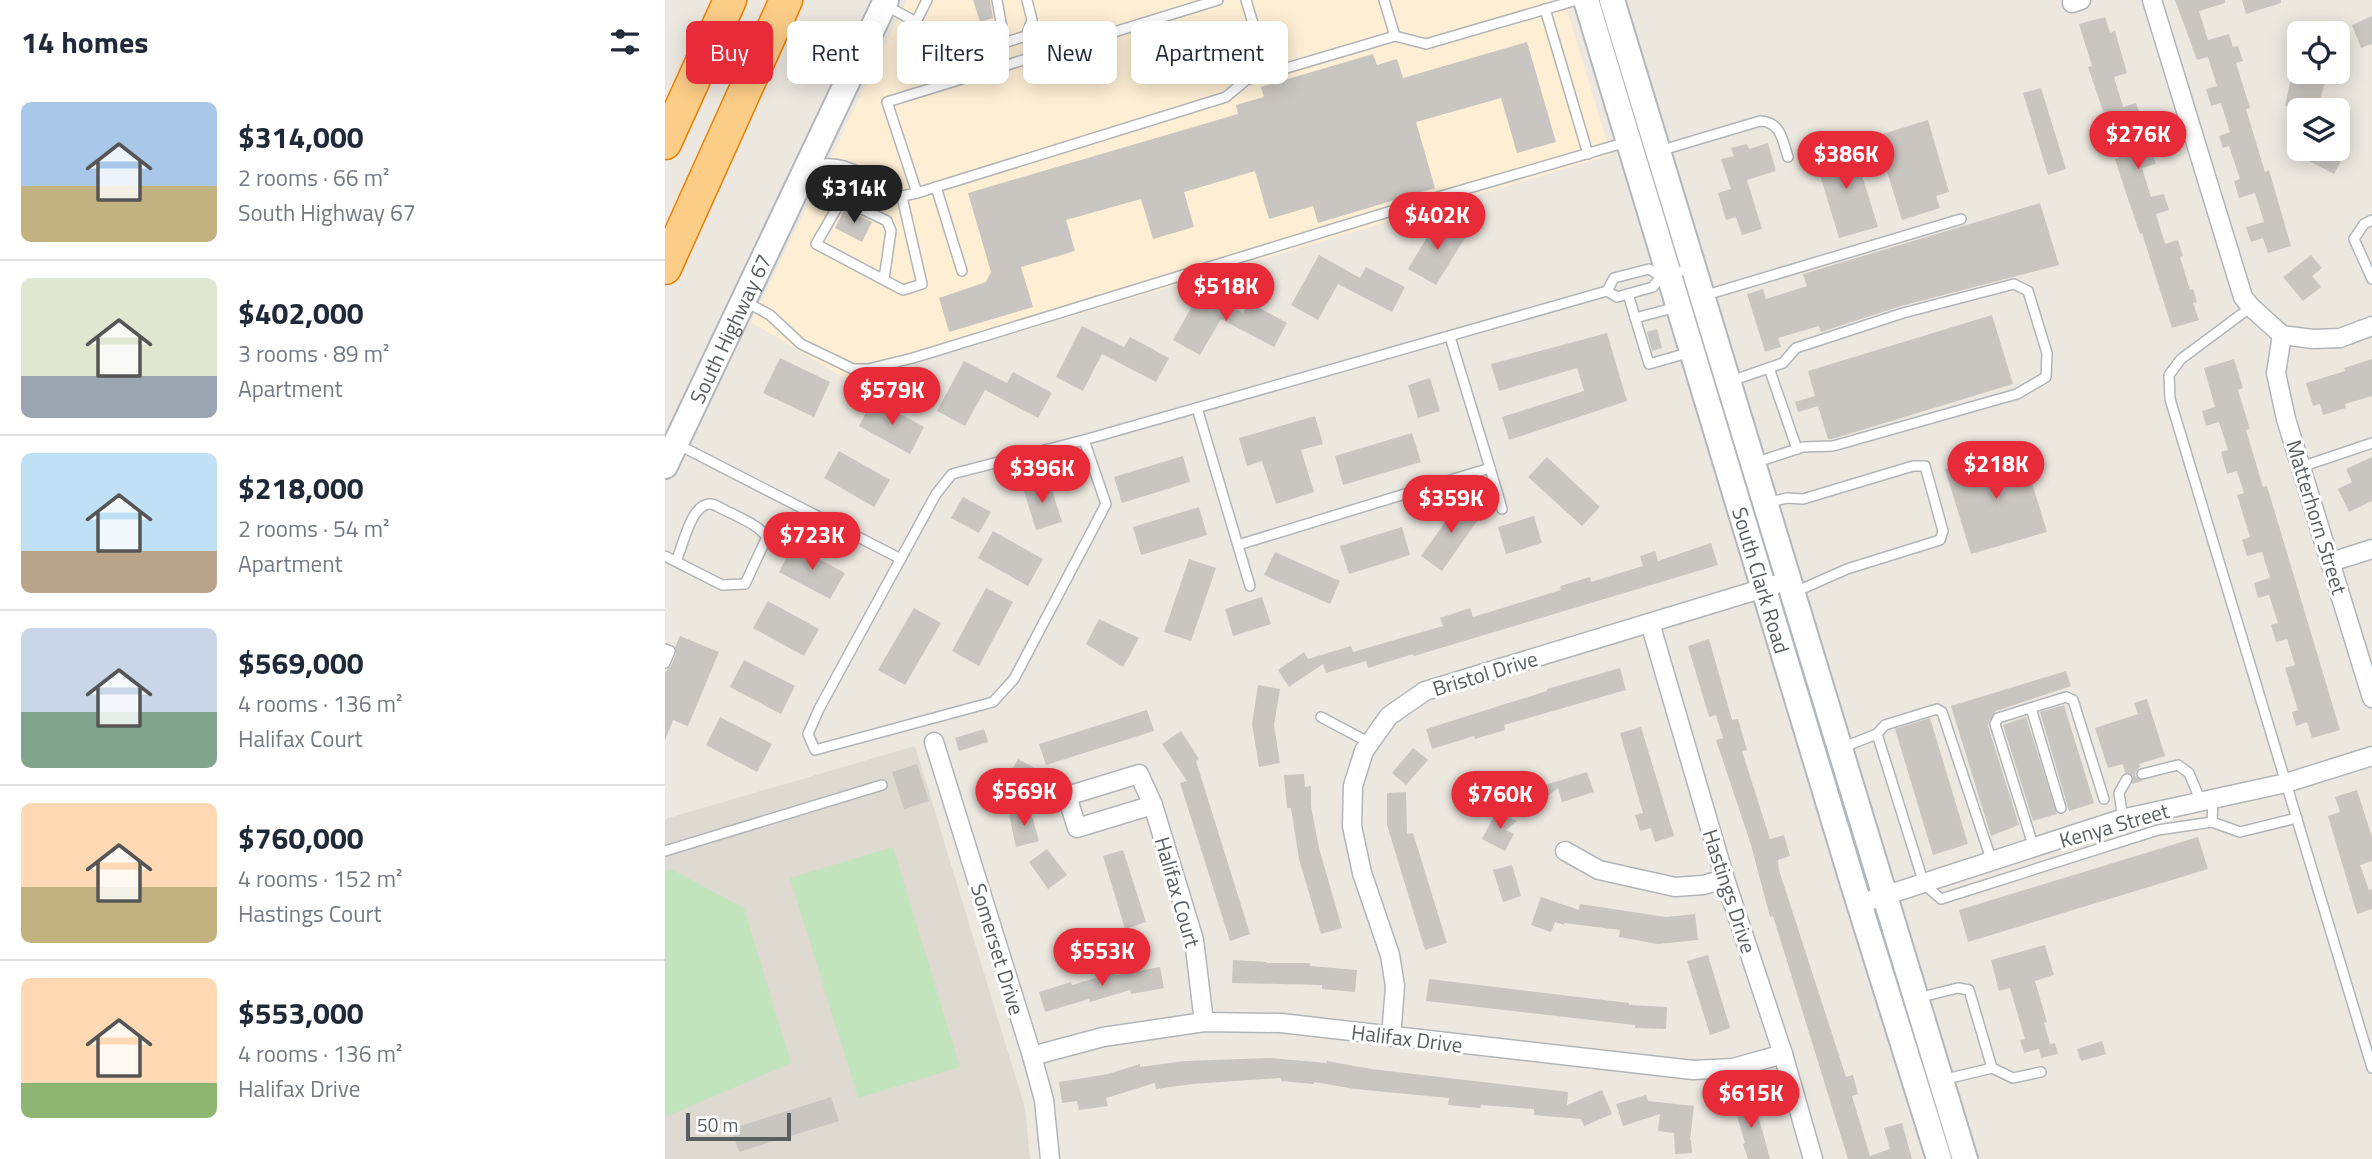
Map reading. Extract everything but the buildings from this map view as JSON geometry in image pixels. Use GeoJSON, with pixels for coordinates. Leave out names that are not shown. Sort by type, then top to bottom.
{"type":"FeatureCollection","features":[{"type":"Feature","properties":{"kind":"highway"},"geometry":{"type":"LineString","coordinates":[[665,143],[730,0]]}},
{"type":"Feature","properties":{"kind":"highway"},"geometry":{"type":"LineString","coordinates":[[665,268],[786,0]]}},
{"type":"Feature","properties":{"kind":"highway"},"geometry":{"type":"LineString","coordinates":[[665,129],[690,87]]}},
{"type":"Feature","properties":{"kind":"main road","name":"South Clark Road"},"geometry":{"type":"LineString","coordinates":[[1586,0],[1629,142],[1674,273],[1701,296],[1965,1159]]}},
{"type":"Feature","properties":{"kind":"main road","name":"South Clark Road"},"geometry":{"type":"LineString","coordinates":[[1612,0],[1655,143],[1678,306],[1939,1159]]}},
{"type":"Feature","properties":{"kind":"main road","name":"South Highway 67"},"geometry":{"type":"LineString","coordinates":[[670,455],[742,300],[817,160],[885,2]]}},
{"type":"Feature","properties":{"kind":"street"},"geometry":{"type":"LineString","coordinates":[[2152,0],[2243,297],[2282,335],[2313,339],[2340,338],[2372,326]]}},
{"type":"Feature","properties":{"kind":"street","name":"Matterhorn Street"},"geometry":{"type":"LineString","coordinates":[[2282,335],[2276,373],[2286,419],[2331,562],[2365,652],[2372,698]]}},
{"type":"Feature","properties":{"kind":"street"},"geometry":{"type":"LineString","coordinates":[[2331,562],[2372,549]]}},
{"type":"Feature","properties":{"kind":"street","name":"Bristol Drive"},"geometry":{"type":"LineString","coordinates":[[1391,1037],[1395,986],[1390,955],[1362,873],[1352,826],[1353,786],[1364,751],[1389,716],[1425,691],[1763,588],[1789,587]]}},
{"type":"Feature","properties":{"kind":"street","name":"Hastings Drive"},"geometry":{"type":"LineString","coordinates":[[1650,623],[1725,878],[1783,1054],[1813,1159]]}},
{"type":"Feature","properties":{"kind":"street","name":"Somerset Drive"},"geometry":{"type":"LineString","coordinates":[[934,742],[1032,1056],[1044,1100],[1051,1159]]}},
{"type":"Feature","properties":{"kind":"street","name":"Kenya Street"},"geometry":{"type":"LineString","coordinates":[[1859,904],[2123,819],[2286,783],[2372,756]]}},
{"type":"Feature","properties":{"kind":"street","name":"Halifax Court"},"geometry":{"type":"LineString","coordinates":[[1153,805],[1077,828],[1067,796],[1139,774],[1153,805],[1194,940],[1204,1022]]}},
{"type":"Feature","properties":{"kind":"street"},"geometry":{"type":"LineString","coordinates":[[1565,851],[1599,870],[1675,887],[1703,885],[1725,878]]}},
{"type":"Feature","properties":{"kind":"street","name":"Halifax Drive"},"geometry":{"type":"LineString","coordinates":[[1032,1056],[1103,1037],[1204,1022],[1281,1023],[1693,1070],[1734,1068],[1783,1054]]}},
{"type":"Feature","properties":{"kind":"lane"},"geometry":{"type":"LineString","coordinates":[[916,21],[927,0]]}},
{"type":"Feature","properties":{"kind":"lane"},"geometry":{"type":"LineString","coordinates":[[997,0],[1001,21]]}},
{"type":"Feature","properties":{"kind":"lane"},"geometry":{"type":"LineString","coordinates":[[1009,41],[1027,36],[1032,20],[1028,0]]}},
{"type":"Feature","properties":{"kind":"lane"},"geometry":{"type":"LineString","coordinates":[[917,193],[887,102],[1218,0]]}},
{"type":"Feature","properties":{"kind":"lane"},"geometry":{"type":"LineString","coordinates":[[1246,0],[1252,21]]}},
{"type":"Feature","properties":{"kind":"lane"},"geometry":{"type":"LineString","coordinates":[[1384,0],[1395,36]]}},
{"type":"Feature","properties":{"kind":"lane"},"geometry":{"type":"LineString","coordinates":[[1288,68],[1395,36],[1426,44],[1577,0]]}},
{"type":"Feature","properties":{"kind":"lane"},"geometry":{"type":"LineString","coordinates":[[885,2],[914,21]]}},
{"type":"Feature","properties":{"kind":"lane"},"geometry":{"type":"LineString","coordinates":[[1545,9],[1588,154]]}},
{"type":"Feature","properties":{"kind":"lane"},"geometry":{"type":"LineString","coordinates":[[817,160],[828,175],[879,201],[917,193],[1226,97],[1241,84]]}},
{"type":"Feature","properties":{"kind":"lane"},"geometry":{"type":"LineString","coordinates":[[742,300],[770,315],[801,344],[853,369],[869,369],[913,358],[1414,204],[1629,142],[1655,143],[1760,121],[1771,122],[1779,130],[1788,157]]}},
{"type":"Feature","properties":{"kind":"lane"},"geometry":{"type":"LineString","coordinates":[[817,160],[837,162],[881,185],[898,197],[922,284],[902,289],[816,244],[857,173]]}},
{"type":"Feature","properties":{"kind":"lane"},"geometry":{"type":"LineString","coordinates":[[936,187],[962,271]]}},
{"type":"Feature","properties":{"kind":"lane"},"geometry":{"type":"LineString","coordinates":[[841,199],[887,221],[891,231],[884,279]]}},
{"type":"Feature","properties":{"kind":"lane"},"geometry":{"type":"LineString","coordinates":[[1701,296],[1961,219]]}},
{"type":"Feature","properties":{"kind":"lane"},"geometry":{"type":"LineString","coordinates":[[2372,220],[2364,224],[2354,239],[2372,279]]}},
{"type":"Feature","properties":{"kind":"lane"},"geometry":{"type":"LineString","coordinates":[[1607,291],[1613,278],[1649,268],[1674,273]]}},
{"type":"Feature","properties":{"kind":"lane"},"geometry":{"type":"LineString","coordinates":[[1084,440],[1105,504],[1014,679],[993,702],[815,750],[808,734],[814,721],[936,494],[952,474],[1084,440],[1607,291],[1617,297],[1628,294],[1653,287],[1674,273]]}},
{"type":"Feature","properties":{"kind":"lane"},"geometry":{"type":"LineString","coordinates":[[1727,382],[1783,363],[1796,348],[1903,313],[2014,284],[2028,291],[2047,352],[2046,377],[2017,394],[1833,446],[1797,449],[1752,464]]}},
{"type":"Feature","properties":{"kind":"lane"},"geometry":{"type":"LineString","coordinates":[[1628,294],[1649,364],[1692,352]]}},
{"type":"Feature","properties":{"kind":"lane"},"geometry":{"type":"LineString","coordinates":[[1635,318],[1678,306]]}},
{"type":"Feature","properties":{"kind":"lane"},"geometry":{"type":"LineString","coordinates":[[2251,307],[2181,359],[2169,375],[2170,399],[2372,1068]]}},
{"type":"Feature","properties":{"kind":"lane"},"geometry":{"type":"LineString","coordinates":[[1451,337],[1502,509]]}},
{"type":"Feature","properties":{"kind":"lane"},"geometry":{"type":"LineString","coordinates":[[1769,368],[1797,449]]}},
{"type":"Feature","properties":{"kind":"lane"},"geometry":{"type":"LineString","coordinates":[[1197,408],[1250,586]]}},
{"type":"Feature","properties":{"kind":"lane"},"geometry":{"type":"LineString","coordinates":[[2301,467],[2372,443]]}},
{"type":"Feature","properties":{"kind":"lane"},"geometry":{"type":"LineString","coordinates":[[670,455],[901,559]]}},
{"type":"Feature","properties":{"kind":"lane"},"geometry":{"type":"LineString","coordinates":[[1764,503],[1787,498],[1803,499],[1913,466],[1925,467],[1943,531],[1940,540],[1847,569],[1807,589],[1789,587]]}},
{"type":"Feature","properties":{"kind":"lane"},"geometry":{"type":"LineString","coordinates":[[1237,545],[1490,468]]}},
{"type":"Feature","properties":{"kind":"lane"},"geometry":{"type":"LineString","coordinates":[[665,556],[722,585],[745,584],[767,537],[761,528],[742,518],[711,504],[702,506],[695,512],[676,561]]}},
{"type":"Feature","properties":{"kind":"lane"},"geometry":{"type":"LineString","coordinates":[[665,649],[670,651],[665,663]]}},
{"type":"Feature","properties":{"kind":"lane"},"geometry":{"type":"LineString","coordinates":[[2034,848],[1995,724],[1998,718],[2066,697],[2073,700],[2104,799]]}},
{"type":"Feature","properties":{"kind":"lane"},"geometry":{"type":"LineString","coordinates":[[2031,708],[2061,808]]}},
{"type":"Feature","properties":{"kind":"lane"},"geometry":{"type":"LineString","coordinates":[[1839,749],[1877,734],[1885,725],[1937,709],[1942,712],[1992,862]]}},
{"type":"Feature","properties":{"kind":"lane"},"geometry":{"type":"LineString","coordinates":[[1321,717],[1370,743]]}},
{"type":"Feature","properties":{"kind":"lane"},"geometry":{"type":"LineString","coordinates":[[1877,734],[1924,884],[1941,899],[2158,830],[2212,822],[2240,832],[2297,818]]}},
{"type":"Feature","properties":{"kind":"lane"},"geometry":{"type":"LineString","coordinates":[[2142,774],[2178,765],[2189,773],[2207,801],[2212,822]]}},
{"type":"Feature","properties":{"kind":"lane"},"geometry":{"type":"LineString","coordinates":[[2123,819],[2119,793],[2127,779]]}},
{"type":"Feature","properties":{"kind":"lane"},"geometry":{"type":"LineString","coordinates":[[665,851],[881,785]]}},
{"type":"Feature","properties":{"kind":"lane"},"geometry":{"type":"LineString","coordinates":[[1916,999],[1958,988],[1969,990],[1992,1068]]}},
{"type":"Feature","properties":{"kind":"lane"},"geometry":{"type":"LineString","coordinates":[[1941,1080],[1992,1068],[2013,1078],[2041,1072]]}},
{"type":"Feature","properties":{"kind":"shaded area"},"geometry":{"type":"Polygon","coordinates":[[[907,0],[1564,0],[1611,155],[851,382],[751,322],[866,84],[883,84],[883,50],[907,0]]]}},
{"type":"Feature","properties":{"kind":"shaded area"},"geometry":{"type":"Polygon","coordinates":[[[915,746],[1025,1108],[1030,1159],[665,1159],[665,819],[915,746]]]}},
{"type":"Feature","properties":{"kind":"green space"},"geometry":{"type":"Polygon","coordinates":[[[893,847],[960,1067],[858,1098],[790,878],[893,847]]]}},
{"type":"Feature","properties":{"kind":"green space"},"geometry":{"type":"Polygon","coordinates":[[[671,869],[744,908],[791,1063],[665,1117],[665,871],[671,869]]]}}]}
